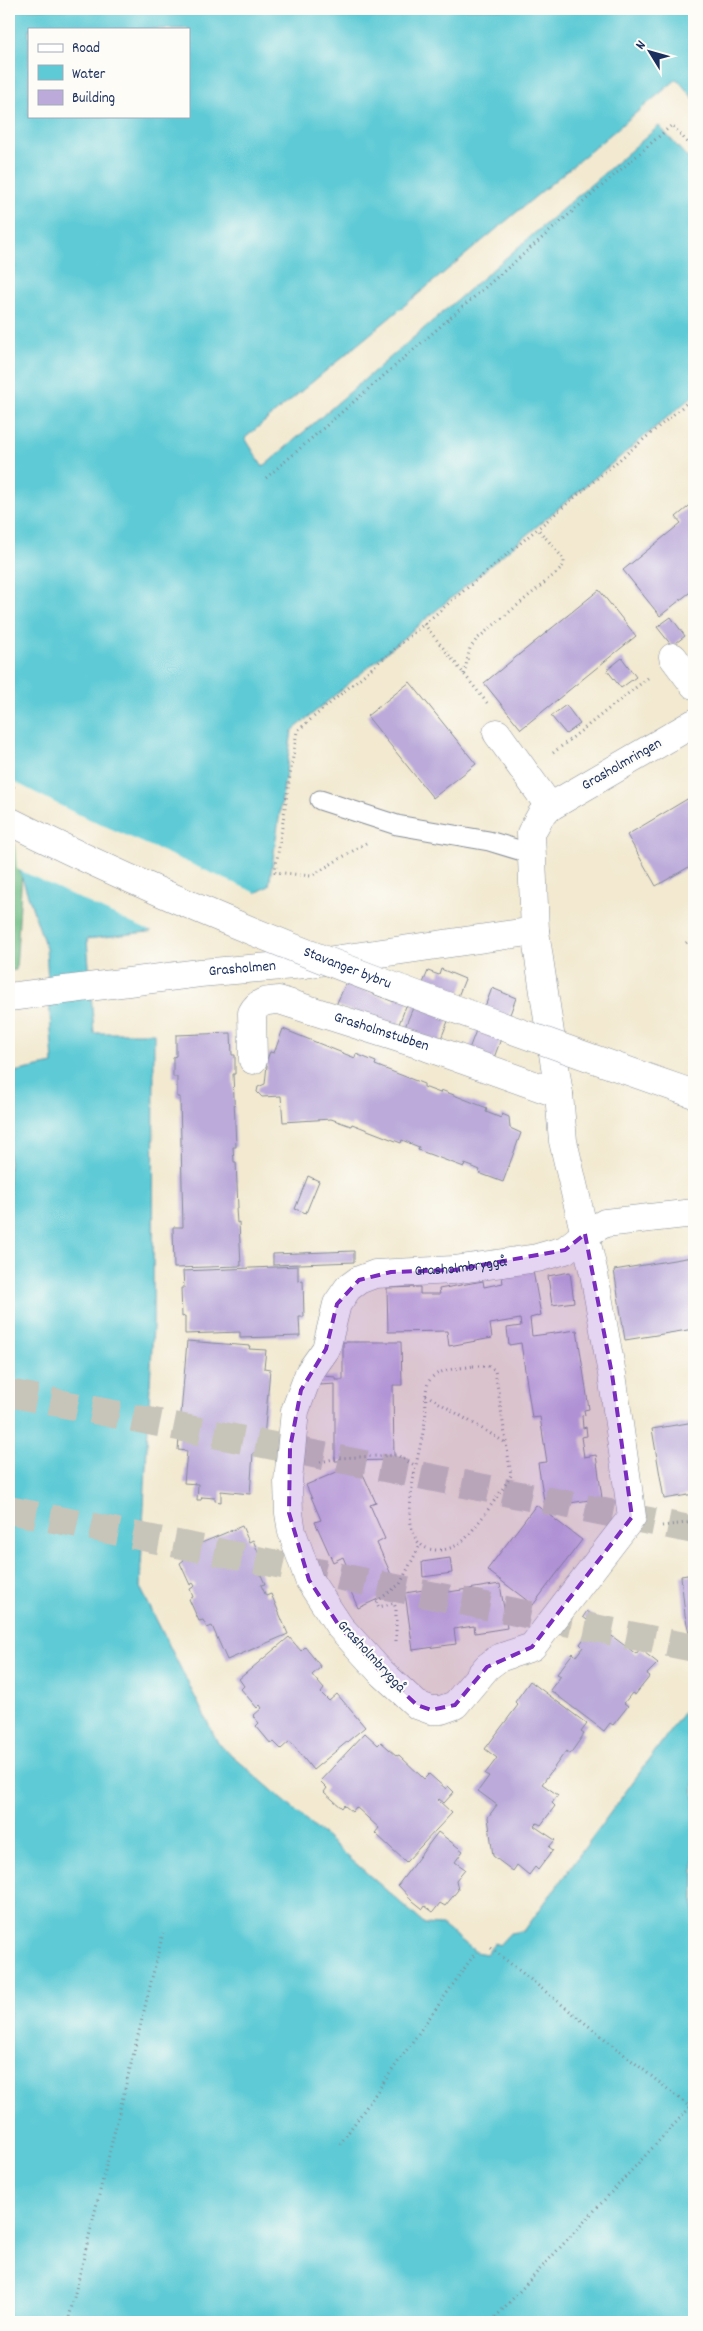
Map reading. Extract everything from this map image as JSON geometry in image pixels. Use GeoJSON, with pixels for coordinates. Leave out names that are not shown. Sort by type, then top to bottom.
{"type":"FeatureCollection","features":[{"type":"Feature","properties":{"kind":"street"},"geometry":{"type":"LineString","coordinates":[[673,657],[694,685]]}},
{"type":"Feature","properties":{"kind":"street","name":"Grasholmringen"},"geometry":{"type":"LineString","coordinates":[[535,931],[530,844],[534,824],[550,807],[694,723]]}},
{"type":"Feature","properties":{"kind":"street"},"geometry":{"type":"LineString","coordinates":[[497,733],[550,807]]}},
{"type":"Feature","properties":{"kind":"street","name":"Stavanger bybru"},"geometry":{"type":"LineString","coordinates":[[9,821],[160,892],[313,956],[503,1027],[694,1094]]}},
{"type":"Feature","properties":{"kind":"street","name":"Grasholmen"},"geometry":{"type":"LineString","coordinates":[[17,996],[200,973],[315,963],[535,931]]}},
{"type":"Feature","properties":{"kind":"street","name":"Grasholmbryggå"},"geometry":{"type":"LineString","coordinates":[[535,931],[559,1094],[563,1141],[585,1234],[612,1374],[632,1517],[532,1647],[499,1658],[487,1667],[454,1705],[441,1710],[431,1710],[417,1705],[380,1671],[340,1627],[309,1580],[297,1548],[289,1512],[288,1480],[295,1411],[301,1390],[309,1373],[326,1349],[337,1304],[348,1288],[359,1280],[375,1274],[454,1270],[537,1258],[565,1250],[585,1234]]}},
{"type":"Feature","properties":{"kind":"street","name":"Grasholmstubben"},"geometry":{"type":"LineString","coordinates":[[253,1060],[252,1012],[256,1006],[264,1001],[279,1000],[427,1046],[559,1094]]}},
{"type":"Feature","properties":{"kind":"street"},"geometry":{"type":"LineString","coordinates":[[585,1234],[605,1223],[694,1213]]}},
{"type":"Feature","properties":{"kind":"lane"},"geometry":{"type":"LineString","coordinates":[[320,800],[397,825],[489,840],[532,854]]}},
{"type":"Feature","properties":{"kind":"path"},"geometry":{"type":"LineString","coordinates":[[266,478],[672,124],[694,150]]}},
{"type":"Feature","properties":{"kind":"path"},"geometry":{"type":"LineString","coordinates":[[397,825],[311,876],[275,872],[297,731],[694,397]]}},
{"type":"Feature","properties":{"kind":"path"},"geometry":{"type":"LineString","coordinates":[[464,674],[470,648],[554,575],[564,564],[564,560],[537,528]]}},
{"type":"Feature","properties":{"kind":"path"},"geometry":{"type":"LineString","coordinates":[[424,624],[492,709],[497,733]]}},
{"type":"Feature","properties":{"kind":"path"},"geometry":{"type":"LineString","coordinates":[[553,753],[673,657]]}},
{"type":"Feature","properties":{"kind":"path"},"geometry":{"type":"LineString","coordinates":[[9,785],[25,793]]}},
{"type":"Feature","properties":{"kind":"path"},"geometry":{"type":"LineString","coordinates":[[686,943],[694,936]]}},
{"type":"Feature","properties":{"kind":"path"},"geometry":{"type":"LineString","coordinates":[[472,1366],[492,1367],[495,1370],[507,1443],[510,1478],[465,1540],[439,1551],[420,1545],[410,1525],[416,1466],[425,1420],[428,1382],[437,1372],[472,1366]]}},
{"type":"Feature","properties":{"kind":"path"},"geometry":{"type":"LineString","coordinates":[[426,1394],[507,1443]]}},
{"type":"Feature","properties":{"kind":"path"},"geometry":{"type":"LineString","coordinates":[[322,1462],[338,1458],[397,1455],[416,1466]]}},
{"type":"Feature","properties":{"kind":"path"},"geometry":{"type":"LineString","coordinates":[[394,1603],[379,1608],[376,1602],[400,1584],[420,1545]]}},
{"type":"Feature","properties":{"kind":"path"},"geometry":{"type":"LineString","coordinates":[[68,2322],[163,1932]]}},
{"type":"Feature","properties":{"kind":"path"},"geometry":{"type":"LineString","coordinates":[[491,1948],[690,2107]]}},
{"type":"Feature","properties":{"kind":"path"},"geometry":{"type":"LineString","coordinates":[[340,2144],[476,1952]]}},
{"type":"Feature","properties":{"kind":"path"},"geometry":{"type":"LineString","coordinates":[[492,2321],[694,2103]]}},
{"type":"Feature","properties":{"kind":"highlighted area"},"geometry":{"type":"Polygon","coordinates":[[[585,1234],[612,1374],[632,1517],[532,1647],[487,1667],[455,1705],[431,1710],[417,1705],[380,1671],[340,1627],[309,1580],[289,1513],[290,1448],[301,1390],[326,1349],[337,1304],[359,1280],[391,1272],[454,1270],[565,1250],[585,1234]]]}},
{"type":"Feature","properties":{"kind":"green space"},"geometry":{"type":"Polygon","coordinates":[[[9,624],[36,637],[16,970],[9,971],[9,624]]]}},
{"type":"Feature","properties":{"kind":"water"},"geometry":{"type":"Polygon","coordinates":[[[9,9],[694,9],[694,99],[677,79],[245,438],[263,467],[659,126],[694,165],[694,395],[292,731],[269,886],[191,927],[87,939],[94,1033],[154,1033],[153,1326],[140,1587],[218,1743],[425,1924],[442,1925],[476,1952],[486,1954],[495,1943],[499,1945],[510,1933],[524,1931],[694,1698],[694,2322],[9,2322],[9,1073],[53,1064],[46,948],[20,872],[9,759],[9,9]]]}},
{"type":"Feature","properties":{"kind":"pier"},"geometry":{"type":"Polygon","coordinates":[[[9,779],[73,812],[259,894],[191,930],[157,934],[131,923],[17,869],[9,779]]]}},
{"type":"Feature","properties":{"kind":"building"},"geometry":{"type":"Polygon","coordinates":[[[694,502],[694,589],[660,616],[623,570],[681,523],[676,517],[694,502]]]}},
{"type":"Feature","properties":{"kind":"building"},"geometry":{"type":"Polygon","coordinates":[[[599,590],[636,636],[521,729],[484,683],[599,590]]]}},
{"type":"Feature","properties":{"kind":"building"},"geometry":{"type":"Polygon","coordinates":[[[671,617],[685,636],[672,646],[657,627],[671,617]]]}},
{"type":"Feature","properties":{"kind":"building"},"geometry":{"type":"Polygon","coordinates":[[[622,658],[636,677],[621,688],[607,670],[622,658]]]}},
{"type":"Feature","properties":{"kind":"building"},"geometry":{"type":"Polygon","coordinates":[[[410,682],[476,764],[433,798],[367,716],[410,682]]]}},
{"type":"Feature","properties":{"kind":"building"},"geometry":{"type":"Polygon","coordinates":[[[566,705],[580,724],[566,734],[551,716],[566,705]]]}},
{"type":"Feature","properties":{"kind":"building"},"geometry":{"type":"Polygon","coordinates":[[[694,795],[694,864],[656,886],[627,835],[694,795]]]}},
{"type":"Feature","properties":{"kind":"building"},"geometry":{"type":"Polygon","coordinates":[[[441,969],[465,979],[438,1046],[403,1032],[428,971],[439,975],[441,969]]]}},
{"type":"Feature","properties":{"kind":"building"},"geometry":{"type":"Polygon","coordinates":[[[404,976],[416,981],[397,1029],[336,1005],[346,983],[394,1002],[404,976]]]}},
{"type":"Feature","properties":{"kind":"building"},"geometry":{"type":"Polygon","coordinates":[[[492,988],[516,998],[491,1066],[466,1057],[492,988]]]}},
{"type":"Feature","properties":{"kind":"building"},"geometry":{"type":"Polygon","coordinates":[[[283,1029],[355,1058],[356,1054],[376,1062],[375,1065],[424,1084],[424,1087],[440,1093],[441,1090],[487,1108],[486,1112],[501,1118],[502,1114],[509,1117],[510,1128],[521,1133],[503,1182],[479,1173],[480,1170],[473,1167],[465,1164],[464,1167],[418,1150],[419,1147],[402,1140],[401,1143],[352,1124],[351,1126],[331,1119],[283,1122],[281,1096],[262,1097],[257,1092],[258,1087],[265,1084],[267,1065],[265,1064],[270,1052],[274,1053],[283,1029]]]}},
{"type":"Feature","properties":{"kind":"building"},"geometry":{"type":"Polygon","coordinates":[[[231,1033],[232,1055],[235,1055],[235,1074],[233,1074],[236,1147],[233,1147],[234,1162],[236,1162],[238,1208],[236,1208],[237,1223],[239,1222],[241,1266],[174,1268],[173,1227],[183,1227],[180,1097],[177,1097],[177,1077],[173,1077],[176,1035],[231,1033]]]}},
{"type":"Feature","properties":{"kind":"building"},"geometry":{"type":"Polygon","coordinates":[[[308,1176],[319,1181],[306,1213],[295,1209],[308,1176]]]}},
{"type":"Feature","properties":{"kind":"building"},"geometry":{"type":"Polygon","coordinates":[[[354,1251],[354,1262],[273,1265],[273,1254],[354,1251]]]}},
{"type":"Feature","properties":{"kind":"building"},"geometry":{"type":"Polygon","coordinates":[[[692,1257],[694,1264],[694,1329],[625,1340],[614,1270],[692,1257]]]}},
{"type":"Feature","properties":{"kind":"building"},"geometry":{"type":"Polygon","coordinates":[[[298,1266],[298,1281],[303,1280],[304,1317],[299,1317],[300,1336],[240,1338],[240,1332],[185,1334],[185,1316],[182,1317],[181,1288],[184,1288],[183,1271],[298,1266]]]}},
{"type":"Feature","properties":{"kind":"building"},"geometry":{"type":"Polygon","coordinates":[[[533,1271],[541,1315],[530,1318],[532,1336],[577,1330],[589,1409],[584,1410],[585,1415],[582,1416],[583,1428],[586,1427],[587,1436],[581,1437],[584,1457],[596,1455],[602,1498],[545,1507],[538,1463],[547,1462],[540,1417],[532,1418],[521,1343],[509,1345],[507,1328],[521,1326],[520,1319],[490,1324],[492,1338],[449,1346],[447,1331],[388,1332],[387,1288],[420,1287],[420,1294],[440,1294],[439,1289],[483,1281],[484,1287],[503,1283],[502,1277],[533,1271]]]}},
{"type":"Feature","properties":{"kind":"building"},"geometry":{"type":"Polygon","coordinates":[[[570,1272],[574,1302],[552,1305],[548,1276],[570,1272]]]}},
{"type":"Feature","properties":{"kind":"building"},"geometry":{"type":"Polygon","coordinates":[[[187,1341],[250,1346],[249,1349],[266,1350],[264,1368],[270,1369],[264,1438],[258,1438],[257,1454],[253,1453],[250,1494],[221,1491],[221,1502],[215,1501],[215,1498],[202,1497],[201,1500],[197,1500],[198,1484],[184,1483],[187,1451],[178,1450],[187,1341]]]}},
{"type":"Feature","properties":{"kind":"building"},"geometry":{"type":"Polygon","coordinates":[[[343,1342],[401,1342],[402,1385],[393,1385],[394,1460],[335,1461],[335,1384],[320,1385],[320,1376],[336,1377],[336,1380],[343,1380],[343,1342]]]}},
{"type":"Feature","properties":{"kind":"building"},"geometry":{"type":"Polygon","coordinates":[[[694,1422],[694,1494],[664,1499],[652,1429],[694,1422]]]}},
{"type":"Feature","properties":{"kind":"building"},"geometry":{"type":"Polygon","coordinates":[[[358,1463],[376,1503],[370,1505],[385,1539],[377,1543],[398,1590],[358,1608],[345,1578],[351,1576],[343,1557],[333,1562],[315,1522],[321,1520],[306,1485],[358,1463]]]}},
{"type":"Feature","properties":{"kind":"building"},"geometry":{"type":"Polygon","coordinates":[[[536,1505],[582,1540],[533,1605],[487,1570],[536,1505]]]}},
{"type":"Feature","properties":{"kind":"building"},"geometry":{"type":"Polygon","coordinates":[[[242,1526],[249,1542],[253,1540],[263,1564],[257,1566],[265,1584],[261,1585],[266,1596],[271,1594],[288,1634],[227,1660],[212,1626],[207,1628],[203,1620],[199,1621],[189,1599],[193,1597],[190,1589],[195,1586],[193,1583],[190,1585],[180,1563],[184,1560],[180,1552],[242,1526]]]}},
{"type":"Feature","properties":{"kind":"building"},"geometry":{"type":"Polygon","coordinates":[[[450,1558],[452,1573],[423,1577],[422,1562],[450,1558]]]}},
{"type":"Feature","properties":{"kind":"building"},"geometry":{"type":"Polygon","coordinates":[[[694,1574],[694,1646],[692,1646],[685,1615],[681,1576],[694,1574]]]}},
{"type":"Feature","properties":{"kind":"building"},"geometry":{"type":"Polygon","coordinates":[[[500,1584],[507,1628],[475,1633],[474,1626],[454,1629],[456,1644],[413,1650],[405,1593],[448,1586],[449,1592],[500,1584]]]}},
{"type":"Feature","properties":{"kind":"building"},"geometry":{"type":"Polygon","coordinates":[[[587,1611],[600,1621],[597,1625],[636,1654],[640,1649],[658,1663],[647,1674],[650,1676],[635,1695],[632,1693],[624,1703],[628,1706],[613,1725],[610,1723],[604,1731],[550,1690],[561,1676],[557,1674],[573,1653],[576,1656],[583,1647],[580,1644],[594,1625],[583,1617],[587,1611]]]}},
{"type":"Feature","properties":{"kind":"building"},"geometry":{"type":"Polygon","coordinates":[[[289,1637],[301,1651],[305,1647],[321,1667],[312,1675],[324,1689],[321,1693],[329,1701],[337,1694],[365,1727],[313,1770],[290,1741],[281,1749],[274,1742],[271,1744],[256,1726],[259,1723],[253,1716],[262,1708],[260,1705],[257,1708],[241,1689],[244,1686],[239,1679],[289,1637]]]}},
{"type":"Feature","properties":{"kind":"building"},"geometry":{"type":"Polygon","coordinates":[[[530,1681],[587,1724],[581,1732],[584,1734],[570,1754],[566,1751],[542,1784],[558,1795],[552,1803],[555,1806],[541,1825],[537,1823],[534,1826],[555,1840],[549,1847],[553,1850],[538,1870],[535,1867],[529,1875],[517,1865],[513,1871],[493,1856],[488,1817],[497,1805],[478,1791],[489,1776],[485,1774],[497,1758],[485,1749],[518,1705],[515,1702],[530,1681]]]}},
{"type":"Feature","properties":{"kind":"building"},"geometry":{"type":"Polygon","coordinates":[[[365,1733],[378,1745],[381,1742],[397,1756],[399,1755],[424,1779],[429,1774],[446,1789],[448,1786],[454,1792],[444,1803],[438,1800],[452,1813],[406,1862],[375,1833],[379,1828],[356,1807],[352,1812],[344,1805],[342,1808],[324,1792],[327,1788],[320,1781],[365,1733]]]}},
{"type":"Feature","properties":{"kind":"building"},"geometry":{"type":"Polygon","coordinates":[[[438,1832],[463,1851],[455,1862],[465,1869],[456,1880],[458,1890],[445,1906],[440,1903],[433,1912],[425,1906],[423,1909],[398,1885],[438,1832]]]}},
{"type":"Feature","properties":{"kind":"tunnel"},"geometry":{"type":"LineString","coordinates":[[9,1393],[694,1530]]}},
{"type":"Feature","properties":{"kind":"tunnel"},"geometry":{"type":"LineString","coordinates":[[9,1510],[694,1648]]}}]}
